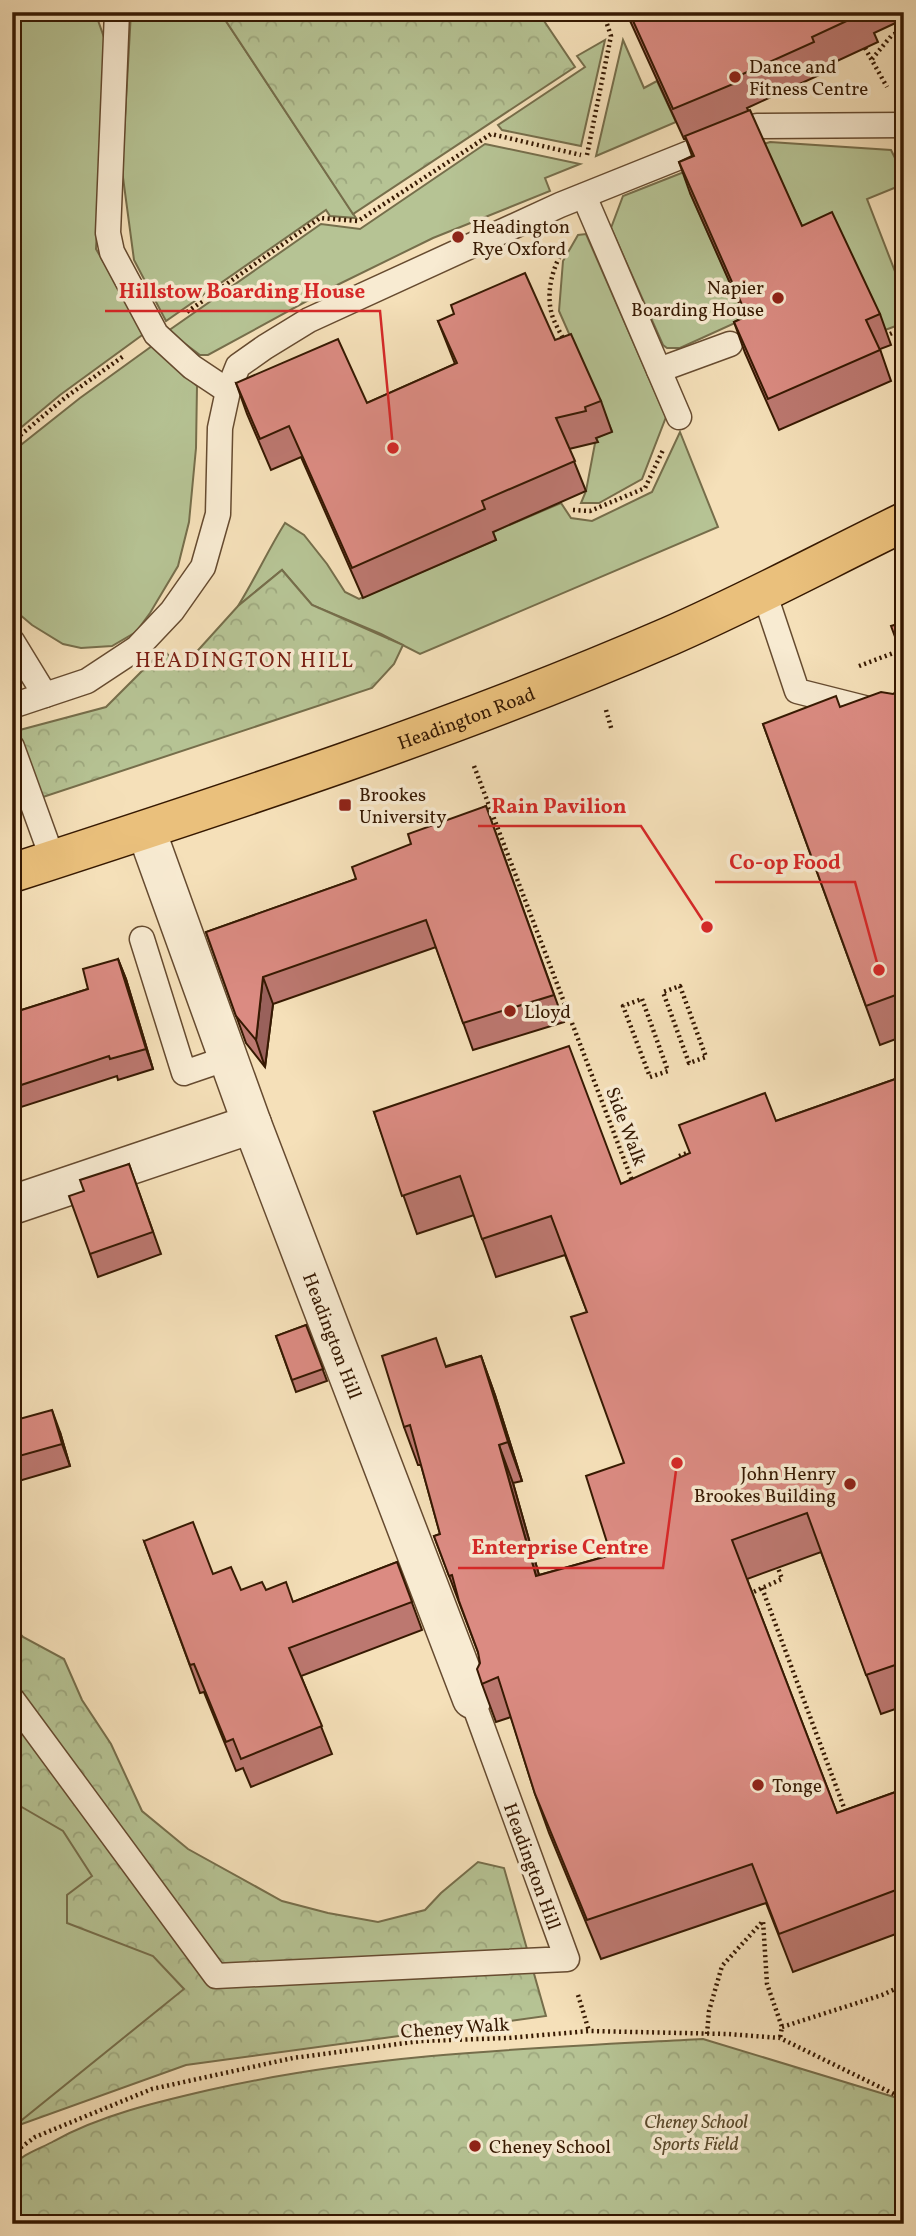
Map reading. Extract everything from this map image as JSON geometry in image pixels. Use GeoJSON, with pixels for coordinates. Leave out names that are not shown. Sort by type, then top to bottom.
{"type":"FeatureCollection","features":[{"type":"Feature","properties":{"kind":"main road","name":"Headington Road"},"geometry":{"type":"LineString","coordinates":[[12,873],[146,830],[494,708],[672,635],[904,522]]}},
{"type":"Feature","properties":{"kind":"street","name":"Headington Hill"},"geometry":{"type":"LineString","coordinates":[[146,830],[252,1124],[472,1699]]}},
{"type":"Feature","properties":{"kind":"street"},"geometry":{"type":"LineString","coordinates":[[12,1205],[252,1124]]}},
{"type":"Feature","properties":{"kind":"lane"},"geometry":{"type":"LineString","coordinates":[[117,12],[108,233],[112,252],[156,334],[192,367],[228,391]]}},
{"type":"Feature","properties":{"kind":"lane"},"geometry":{"type":"LineString","coordinates":[[12,706],[87,681],[137,649],[172,611],[203,567],[218,514],[220,428],[228,391],[238,366],[309,320],[584,196],[757,126],[904,125]]}},
{"type":"Feature","properties":{"kind":"lane"},"geometry":{"type":"LineString","coordinates":[[584,196],[679,417]]}},
{"type":"Feature","properties":{"kind":"lane"},"geometry":{"type":"LineString","coordinates":[[659,370],[730,344]]}},
{"type":"Feature","properties":{"kind":"lane"},"geometry":{"type":"LineString","coordinates":[[764,592],[797,691],[904,718]]}},
{"type":"Feature","properties":{"kind":"lane"},"geometry":{"type":"LineString","coordinates":[[12,640],[45,695]]}},
{"type":"Feature","properties":{"kind":"lane"},"geometry":{"type":"LineString","coordinates":[[12,747],[53,860]]}},
{"type":"Feature","properties":{"kind":"lane"},"geometry":{"type":"LineString","coordinates":[[142,939],[184,1073],[228,1058]]}},
{"type":"Feature","properties":{"kind":"lane","name":"Headington Hill"},"geometry":{"type":"LineString","coordinates":[[12,1699],[216,1976],[567,1959],[472,1699]]}},
{"type":"Feature","properties":{"kind":"path"},"geometry":{"type":"LineString","coordinates":[[587,156],[611,36],[604,12]]}},
{"type":"Feature","properties":{"kind":"path"},"geometry":{"type":"LineString","coordinates":[[872,60],[892,35],[904,30]]}},
{"type":"Feature","properties":{"kind":"path"},"geometry":{"type":"LineString","coordinates":[[865,48],[891,94]]}},
{"type":"Feature","properties":{"kind":"path"},"geometry":{"type":"LineString","coordinates":[[12,442],[66,397],[320,218],[358,221],[491,134]]}},
{"type":"Feature","properties":{"kind":"path"},"geometry":{"type":"LineString","coordinates":[[890,334],[904,328]]}},
{"type":"Feature","properties":{"kind":"path"},"geometry":{"type":"LineString","coordinates":[[573,510],[590,511],[645,488],[679,417]]}},
{"type":"Feature","properties":{"kind":"path"},"geometry":{"type":"LineString","coordinates":[[606,709],[612,731]]}},
{"type":"Feature","properties":{"kind":"path","name":"Side Walk"},"geometry":{"type":"LineString","coordinates":[[474,766],[522,886],[634,1186]]}},
{"type":"Feature","properties":{"kind":"path"},"geometry":{"type":"LineString","coordinates":[[680,986],[706,1057],[689,1063],[663,992],[680,986]]}},
{"type":"Feature","properties":{"kind":"path"},"geometry":{"type":"LineString","coordinates":[[642,999],[668,1071],[650,1077],[623,1006],[642,999]]}},
{"type":"Feature","properties":{"kind":"path"},"geometry":{"type":"LineString","coordinates":[[679,1156],[705,1147]]}},
{"type":"Feature","properties":{"kind":"path"},"geometry":{"type":"LineString","coordinates":[[740,1597],[782,1579],[772,1552]]}},
{"type":"Feature","properties":{"kind":"path"},"geometry":{"type":"LineString","coordinates":[[762,1588],[846,1814]]}},
{"type":"Feature","properties":{"kind":"path"},"geometry":{"type":"LineString","coordinates":[[707,2034],[709,2011],[722,1966],[763,1921],[767,1984],[782,2027],[780,2038]]}},
{"type":"Feature","properties":{"kind":"path"},"geometry":{"type":"LineString","coordinates":[[782,2027],[882,1995],[904,1985]]}},
{"type":"Feature","properties":{"kind":"path","name":"Cheney Walk"},"geometry":{"type":"LineString","coordinates":[[12,2154],[35,2137],[152,2089],[293,2058],[421,2041],[508,2038],[589,2031],[780,2038],[904,2099]]}},
{"type":"Feature","properties":{"kind":"green space"},"geometry":{"type":"Polygon","coordinates":[[[12,12],[95,12],[106,43],[96,249],[145,333],[60,395],[12,435],[12,12]]]}},
{"type":"Feature","properties":{"kind":"green space"},"geometry":{"type":"Polygon","coordinates":[[[131,12],[220,12],[356,218],[330,216],[326,210],[166,321],[134,260],[122,170],[131,12]]]}},
{"type":"Feature","properties":{"kind":"green space"},"geometry":{"type":"Polygon","coordinates":[[[220,12],[538,12],[575,67],[353,214],[220,12]]]}},
{"type":"Feature","properties":{"kind":"green space"},"geometry":{"type":"Polygon","coordinates":[[[605,40],[581,146],[502,130],[498,125],[585,67],[577,56],[605,40]]]}},
{"type":"Feature","properties":{"kind":"green space"},"geometry":{"type":"Polygon","coordinates":[[[623,40],[644,88],[657,81],[676,122],[596,156],[623,40]]]}},
{"type":"Feature","properties":{"kind":"green space"},"geometry":{"type":"Polygon","coordinates":[[[770,142],[891,150],[904,176],[904,184],[867,199],[896,274],[904,277],[904,323],[885,330],[731,155],[770,142]]]}},
{"type":"Feature","properties":{"kind":"green space"},"geometry":{"type":"Polygon","coordinates":[[[485,144],[580,164],[545,178],[550,191],[433,238],[327,290],[208,355],[200,355],[168,331],[321,224],[360,229],[485,144]]]}},
{"type":"Feature","properties":{"kind":"green space"},"geometry":{"type":"Polygon","coordinates":[[[712,161],[690,193],[746,318],[680,348],[667,348],[663,345],[611,228],[623,196],[712,161]]]}},
{"type":"Feature","properties":{"kind":"green space"},"geometry":{"type":"Polygon","coordinates":[[[586,234],[666,417],[642,479],[599,503],[581,503],[586,491],[596,438],[612,431],[559,311],[563,261],[578,235],[586,234]]]}},
{"type":"Feature","properties":{"kind":"green space"},"geometry":{"type":"Polygon","coordinates":[[[152,346],[197,386],[196,448],[189,522],[178,566],[136,632],[112,646],[81,648],[63,644],[32,625],[12,608],[12,452],[152,346]]]}},
{"type":"Feature","properties":{"kind":"green space"},"geometry":{"type":"Polygon","coordinates":[[[680,432],[718,527],[420,654],[312,605],[282,570],[238,606],[285,523],[304,535],[345,592],[359,599],[496,540],[493,532],[561,503],[571,518],[592,521],[652,492],[680,432]]]}},
{"type":"Feature","properties":{"kind":"green space"},"geometry":{"type":"Polygon","coordinates":[[[282,570],[312,605],[403,645],[394,664],[372,688],[40,798],[16,731],[106,707],[163,650],[182,668],[238,606],[282,570]]]}},
{"type":"Feature","properties":{"kind":"green space"},"geometry":{"type":"Polygon","coordinates":[[[12,1625],[23,1637],[64,1659],[82,1700],[111,1744],[142,1811],[188,1849],[282,1901],[378,1922],[425,1910],[478,1862],[504,1868],[546,2016],[186,2065],[19,2125],[12,2141],[12,2128],[184,1989],[153,1956],[67,1923],[67,1895],[92,1876],[63,1831],[20,1806],[14,1756],[17,1746],[12,1736],[12,1625]]]}},
{"type":"Feature","properties":{"kind":"green space"},"geometry":{"type":"Polygon","coordinates":[[[29,1756],[210,1992],[12,2128],[12,1766],[29,1756]]]}},
{"type":"Feature","properties":{"kind":"green space","name":"Cheney School Sports Field"},"geometry":{"type":"Polygon","coordinates":[[[703,2039],[904,2100],[904,2224],[12,2224],[12,2171],[17,2162],[72,2132],[149,2105],[270,2078],[393,2060],[517,2049],[703,2039]]]}},
{"type":"Feature","properties":{"kind":"building","name":"Dance and Fitness Centre"},"geometry":{"type":"Polygon","coordinates":[[[629,12],[866,12],[812,37],[814,42],[736,77],[738,82],[673,109],[629,12]]]}},
{"type":"Feature","properties":{"kind":"building","name":"Napier Boarding House"},"geometry":{"type":"Polygon","coordinates":[[[750,110],[802,226],[832,212],[880,314],[866,320],[880,350],[768,399],[734,322],[747,316],[679,162],[694,156],[685,136],[750,110]]]}},
{"type":"Feature","properties":{"kind":"building"},"geometry":{"type":"Polygon","coordinates":[[[525,273],[555,340],[571,334],[601,401],[585,407],[586,411],[556,418],[575,461],[482,501],[485,509],[352,568],[289,426],[260,439],[236,383],[338,339],[367,403],[457,363],[438,321],[454,314],[451,305],[525,273]]]}},
{"type":"Feature","properties":{"kind":"building"},"geometry":{"type":"Polygon","coordinates":[[[904,622],[904,661],[891,626],[904,622]]]}},
{"type":"Feature","properties":{"kind":"building"},"geometry":{"type":"Polygon","coordinates":[[[904,684],[904,992],[866,1006],[763,724],[836,696],[840,707],[881,692],[893,694],[904,684]]]}},
{"type":"Feature","properties":{"kind":"building"},"geometry":{"type":"Polygon","coordinates":[[[486,806],[554,995],[463,1023],[426,920],[263,977],[256,1040],[236,1016],[206,932],[356,879],[352,867],[411,844],[408,834],[486,806]]]}},
{"type":"Feature","properties":{"kind":"building"},"geometry":{"type":"Polygon","coordinates":[[[118,959],[146,1049],[110,1059],[109,1056],[12,1088],[12,1013],[88,989],[83,969],[118,959]]]}},
{"type":"Feature","properties":{"kind":"building"},"geometry":{"type":"Polygon","coordinates":[[[569,1046],[621,1184],[690,1153],[679,1125],[765,1093],[776,1121],[904,1076],[904,1662],[866,1675],[807,1513],[732,1540],[837,1813],[904,1789],[904,1887],[779,1934],[752,1864],[587,1920],[535,1794],[498,1677],[482,1684],[477,1669],[480,1663],[478,1652],[452,1575],[449,1576],[434,1536],[440,1534],[410,1425],[404,1427],[382,1356],[436,1338],[446,1367],[481,1356],[508,1442],[499,1445],[536,1576],[611,1555],[586,1476],[624,1463],[571,1317],[587,1312],[551,1216],[482,1239],[460,1176],[402,1196],[374,1112],[569,1046]]]}},
{"type":"Feature","properties":{"kind":"building"},"geometry":{"type":"Polygon","coordinates":[[[129,1164],[153,1232],[90,1254],[69,1196],[84,1191],[80,1180],[129,1164]]]}},
{"type":"Feature","properties":{"kind":"building"},"geometry":{"type":"Polygon","coordinates":[[[306,1325],[323,1369],[292,1380],[276,1336],[306,1325]]]}},
{"type":"Feature","properties":{"kind":"building"},"geometry":{"type":"Polygon","coordinates":[[[52,1410],[62,1444],[12,1458],[12,1421],[52,1410]]]}},
{"type":"Feature","properties":{"kind":"building"},"geometry":{"type":"Polygon","coordinates":[[[193,1522],[213,1574],[231,1567],[241,1590],[262,1582],[266,1590],[286,1582],[293,1602],[397,1562],[412,1602],[289,1648],[322,1726],[241,1759],[233,1739],[226,1742],[194,1664],[190,1665],[144,1541],[193,1522]]]}},
{"type":"Feature","properties":{"kind":"place","name":"Dance and Fitness Centre"},"geometry":{"type":"Point","coordinates":[735,77]}},
{"type":"Feature","properties":{"kind":"place","name":"Headington Rye Oxford"},"geometry":{"type":"Point","coordinates":[458,237]}},
{"type":"Feature","properties":{"kind":"place","name":"Napier Boarding House"},"geometry":{"type":"Point","coordinates":[778,298]}},
{"type":"Feature","properties":{"kind":"place","name":"Hillstow Boarding House"},"geometry":{"type":"Point","coordinates":[393,448]}},
{"type":"Feature","properties":{"kind":"place","name":"Brookes University"},"geometry":{"type":"Point","coordinates":[345,805]}},
{"type":"Feature","properties":{"kind":"place","name":"Rain Pavilion"},"geometry":{"type":"Point","coordinates":[707,927]}},
{"type":"Feature","properties":{"kind":"place","name":"Co-op Food"},"geometry":{"type":"Point","coordinates":[879,970]}},
{"type":"Feature","properties":{"kind":"place","name":"Lloyd"},"geometry":{"type":"Point","coordinates":[510,1011]}},
{"type":"Feature","properties":{"kind":"place","name":"Enterprise Centre"},"geometry":{"type":"Point","coordinates":[677,1463]}},
{"type":"Feature","properties":{"kind":"place","name":"John Henry Brookes Building"},"geometry":{"type":"Point","coordinates":[850,1484]}},
{"type":"Feature","properties":{"kind":"place","name":"Tonge"},"geometry":{"type":"Point","coordinates":[758,1785]}},
{"type":"Feature","properties":{"kind":"place","name":"Cheney School"},"geometry":{"type":"Point","coordinates":[475,2146]}},
{"type":"Feature","properties":{"kind":"district","name":"HEADINGTON HILL"},"geometry":{"type":"Point","coordinates":[245,660]}}]}
